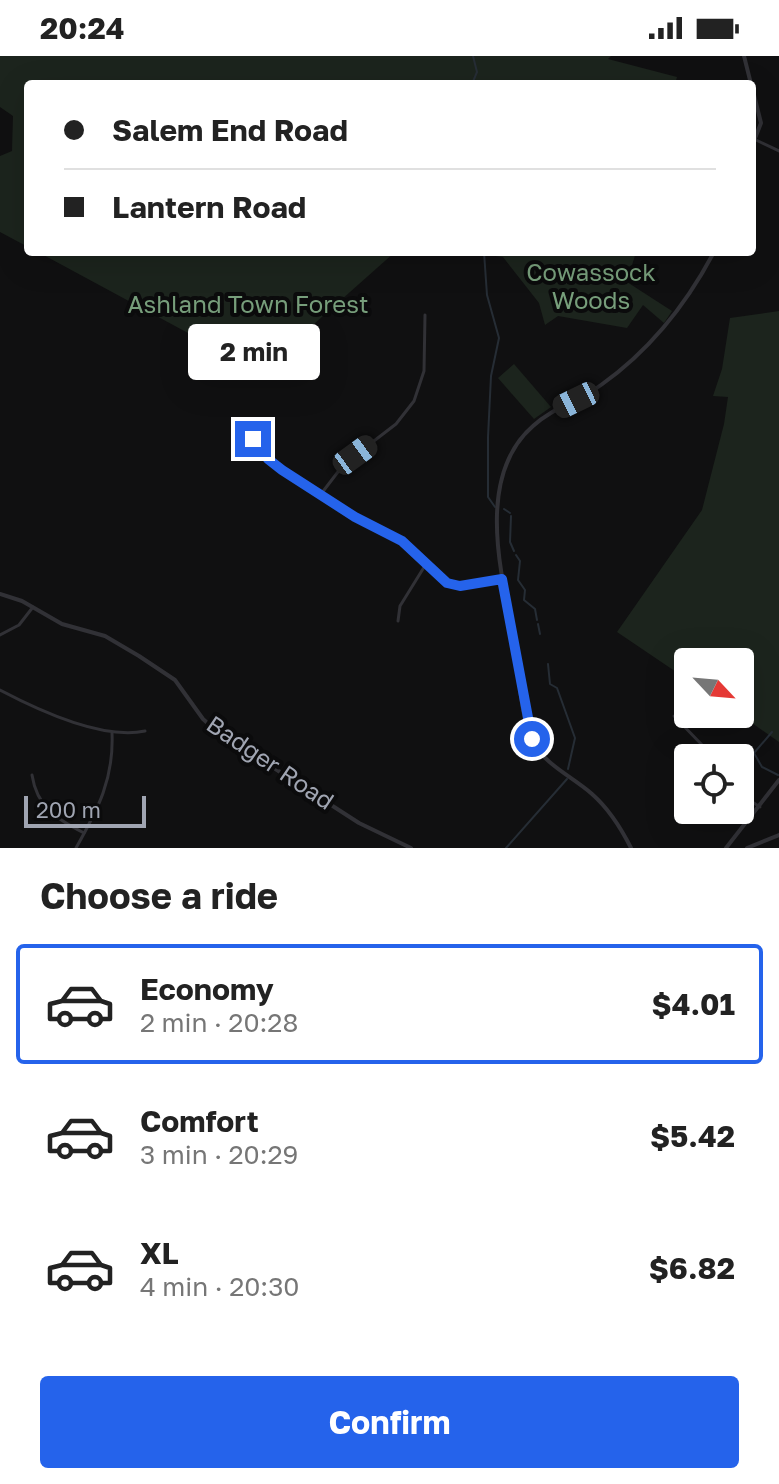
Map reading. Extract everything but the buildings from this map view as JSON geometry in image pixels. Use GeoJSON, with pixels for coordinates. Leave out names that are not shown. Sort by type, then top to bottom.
{"type":"FeatureCollection","features":[{"type":"Feature","properties":{"kind":"street"},"geometry":{"type":"LineString","coordinates":[[744,56],[750,80]]}},
{"type":"Feature","properties":{"kind":"street"},"geometry":{"type":"LineString","coordinates":[[756,102],[761,123],[756,140],[779,151]]}},
{"type":"Feature","properties":{"kind":"street"},"geometry":{"type":"LineString","coordinates":[[631,848],[601,802],[549,761],[532,739],[502,579],[498,542],[501,491],[506,466],[517,444],[542,418],[598,388],[652,342],[696,284],[712,256]]}},
{"type":"Feature","properties":{"kind":"street"},"geometry":{"type":"LineString","coordinates":[[321,495],[344,464],[396,424],[414,401],[424,371],[425,315]]}},
{"type":"Feature","properties":{"kind":"street"},"geometry":{"type":"LineString","coordinates":[[253,439],[268,459],[321,495],[355,517],[396,536],[443,581],[455,586],[502,579]]}},
{"type":"Feature","properties":{"kind":"street"},"geometry":{"type":"LineString","coordinates":[[398,621],[400,606],[426,564]]}},
{"type":"Feature","properties":{"kind":"street","name":"Badger Road"},"geometry":{"type":"LineString","coordinates":[[0,594],[33,607],[62,624],[105,636],[158,668],[182,686],[203,719],[215,730],[359,823],[411,848]]}},
{"type":"Feature","properties":{"kind":"street"},"geometry":{"type":"LineString","coordinates":[[0,635],[19,625],[33,607]]}},
{"type":"Feature","properties":{"kind":"street"},"geometry":{"type":"LineString","coordinates":[[0,690],[112,733],[145,731]]}},
{"type":"Feature","properties":{"kind":"street"},"geometry":{"type":"LineString","coordinates":[[686,728],[701,744]]}},
{"type":"Feature","properties":{"kind":"street"},"geometry":{"type":"LineString","coordinates":[[76,848],[109,783],[112,733]]}},
{"type":"Feature","properties":{"kind":"street"},"geometry":{"type":"LineString","coordinates":[[32,775],[36,793],[47,810],[84,833]]}},
{"type":"Feature","properties":{"kind":"street"},"geometry":{"type":"LineString","coordinates":[[726,848],[779,780]]}},
{"type":"Feature","properties":{"kind":"street"},"geometry":{"type":"LineString","coordinates":[[754,803],[760,807]]}},
{"type":"Feature","properties":{"kind":"street"},"geometry":{"type":"LineString","coordinates":[[747,848],[779,835]]}},
{"type":"Feature","properties":{"kind":"green space"},"geometry":{"type":"Polygon","coordinates":[[[0,56],[611,56],[608,59],[677,77],[676,80],[24,80],[24,245],[0,232],[0,156],[12,151],[13,116],[0,107],[0,56]]]}},
{"type":"Feature","properties":{"kind":"green space","name":"Ashland Town Forest"},"geometry":{"type":"Polygon","coordinates":[[[45,256],[390,256],[260,372],[45,256]]]}},
{"type":"Feature","properties":{"kind":"green space","name":"Cowassock Woods"},"geometry":{"type":"Polygon","coordinates":[[[495,256],[635,256],[627,282],[672,311],[664,323],[643,305],[627,328],[558,316],[545,325],[539,303],[503,257],[495,256]]]}},
{"type":"Feature","properties":{"kind":"green space"},"geometry":{"type":"Polygon","coordinates":[[[779,311],[779,742],[754,724],[754,648],[674,648],[674,671],[617,632],[702,510],[728,397],[713,396],[722,369],[730,318],[779,311]]]}},
{"type":"Feature","properties":{"kind":"green space"},"geometry":{"type":"Polygon","coordinates":[[[514,364],[551,407],[534,419],[498,378],[514,364]]]}},
{"type":"Feature","properties":{"kind":"waterway"},"geometry":{"type":"LineString","coordinates":[[473,56],[477,72],[474,80]]}},
{"type":"Feature","properties":{"kind":"waterway"},"geometry":{"type":"LineString","coordinates":[[484,256],[487,295],[499,338],[491,376],[488,437],[488,497],[495,507]]}},
{"type":"Feature","properties":{"kind":"waterway"},"geometry":{"type":"LineString","coordinates":[[504,509],[510,513]]}},
{"type":"Feature","properties":{"kind":"waterway"},"geometry":{"type":"LineString","coordinates":[[511,516],[510,542],[514,551]]}},
{"type":"Feature","properties":{"kind":"waterway"},"geometry":{"type":"LineString","coordinates":[[516,555],[520,561],[518,580],[525,590],[524,600],[535,609],[537,620]]}},
{"type":"Feature","properties":{"kind":"waterway"},"geometry":{"type":"LineString","coordinates":[[538,624],[540,634]]}},
{"type":"Feature","properties":{"kind":"waterway"},"geometry":{"type":"LineString","coordinates":[[548,664],[550,684],[557,688],[575,738],[568,769]]}},
{"type":"Feature","properties":{"kind":"waterway"},"geometry":{"type":"LineString","coordinates":[[772,732],[754,753],[762,767],[778,775]]}},
{"type":"Feature","properties":{"kind":"waterway"},"geometry":{"type":"LineString","coordinates":[[506,848],[567,779]]}},
{"type":"Feature","properties":{"kind":"route"},"geometry":{"type":"LineString","coordinates":[[253,439],[268,459],[282,470],[355,517],[402,541],[443,581],[460,586],[502,579],[532,739]]}}]}
